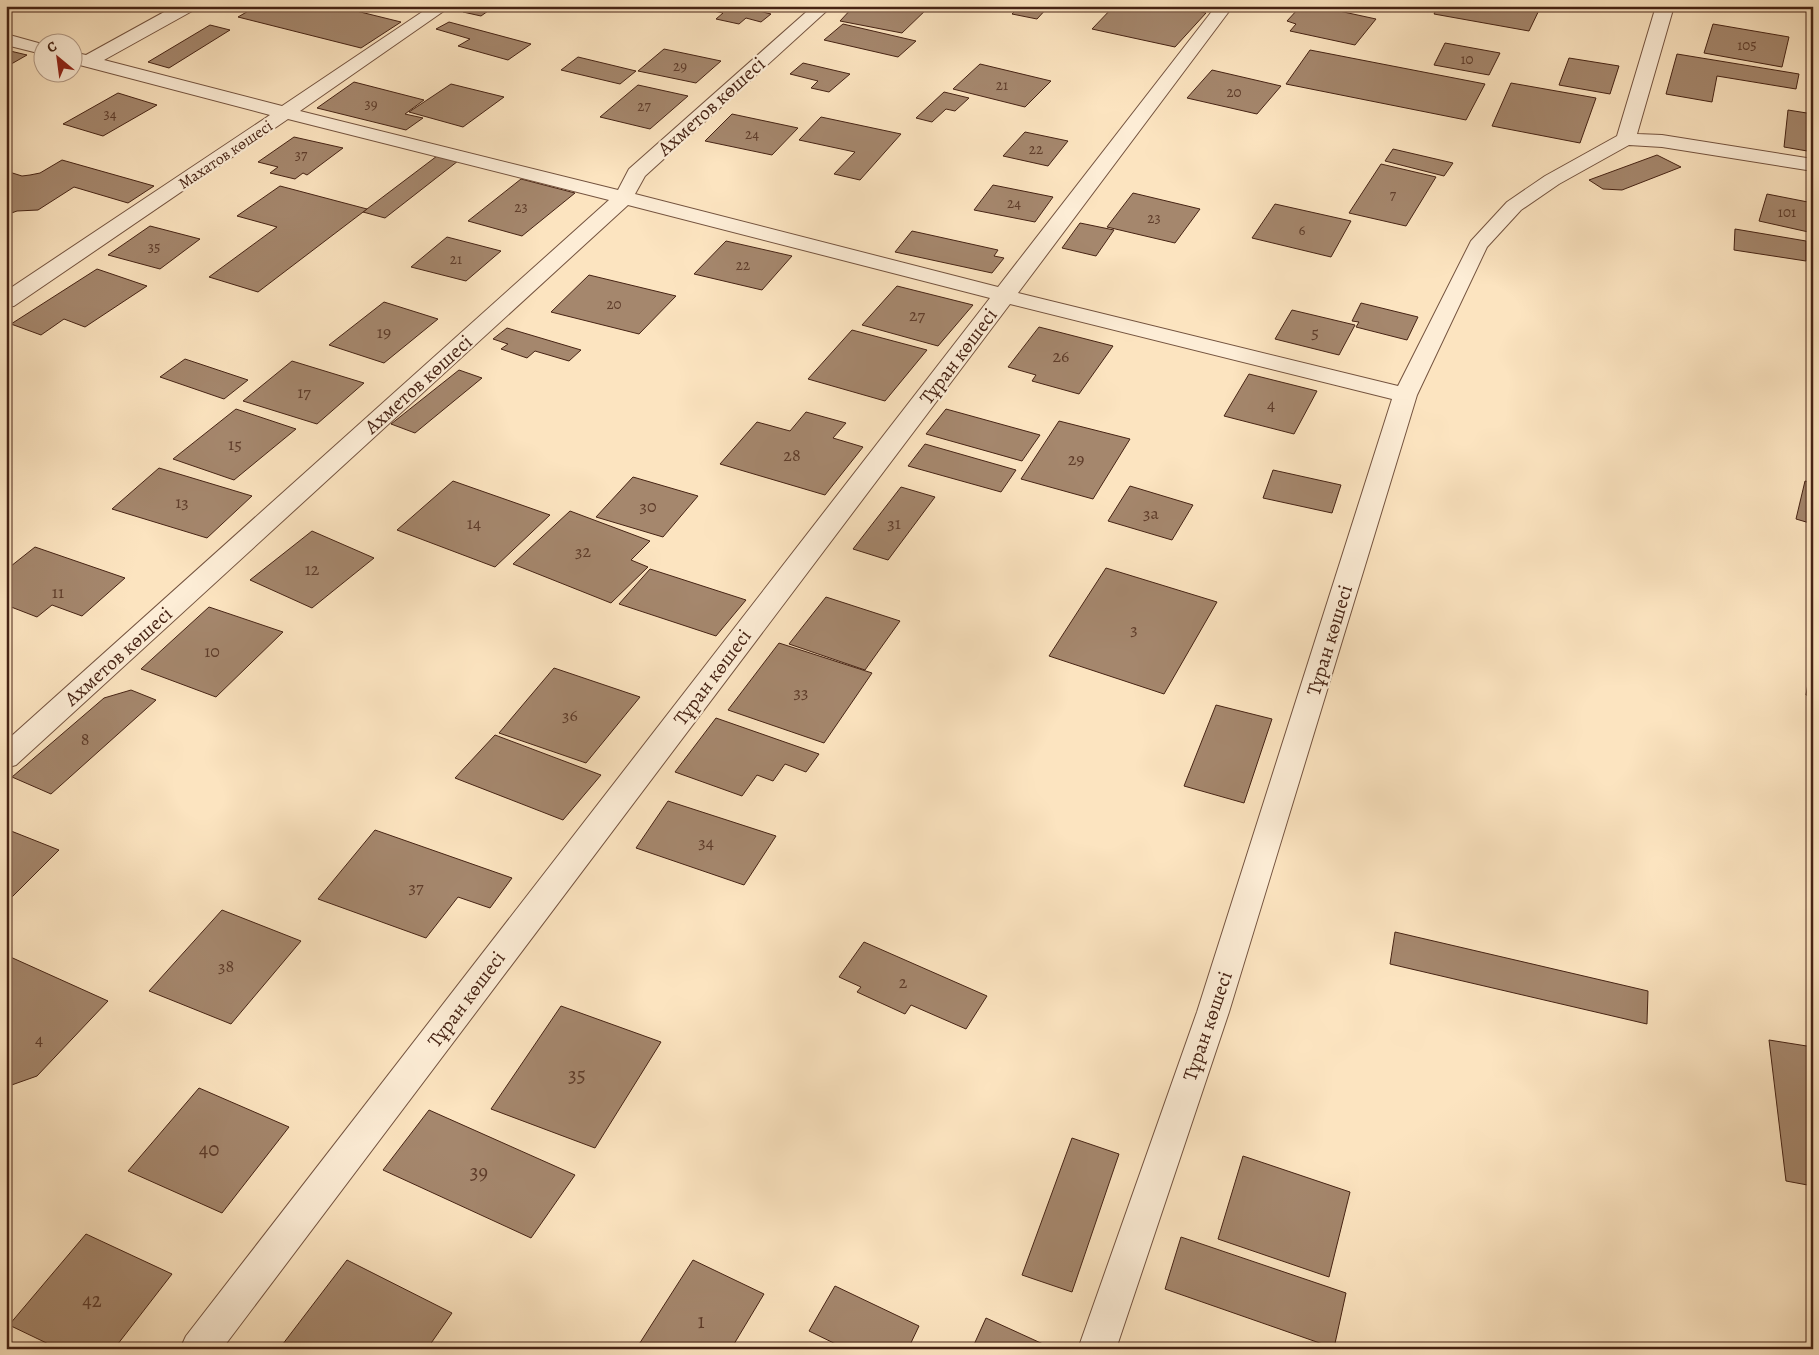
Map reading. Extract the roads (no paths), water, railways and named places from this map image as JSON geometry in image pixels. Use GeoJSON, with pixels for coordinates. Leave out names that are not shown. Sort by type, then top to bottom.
{"type":"FeatureCollection","features":[{"type":"Feature","properties":{"kind":"street"},"geometry":{"type":"LineString","coordinates":[[82,59],[188,6]]}},
{"type":"Feature","properties":{"kind":"street","name":"Махатов көшесі"},"geometry":{"type":"LineString","coordinates":[[6,301],[443,6]]}},
{"type":"Feature","properties":{"kind":"street","name":"Ахметов көшесі"},"geometry":{"type":"LineString","coordinates":[[6,758],[624,197],[636,174],[824,6]]}},
{"type":"Feature","properties":{"kind":"street","name":"Тұран көшесі"},"geometry":{"type":"LineString","coordinates":[[199,1349],[1226,6]]}},
{"type":"Feature","properties":{"kind":"street"},"geometry":{"type":"LineString","coordinates":[[1665,6],[1626,139],[1662,141],[1813,165]]}},
{"type":"Feature","properties":{"kind":"street"},"geometry":{"type":"LineString","coordinates":[[6,39],[32,46]]}},
{"type":"Feature","properties":{"kind":"street"},"geometry":{"type":"LineString","coordinates":[[82,59],[1004,296],[1405,395]]}},
{"type":"Feature","properties":{"kind":"street","name":"Тұран көшесі"},"geometry":{"type":"LineString","coordinates":[[1097,1349],[1214,1012],[1405,395],[1478,245],[1514,206],[1552,180],[1626,139]]}}]}
